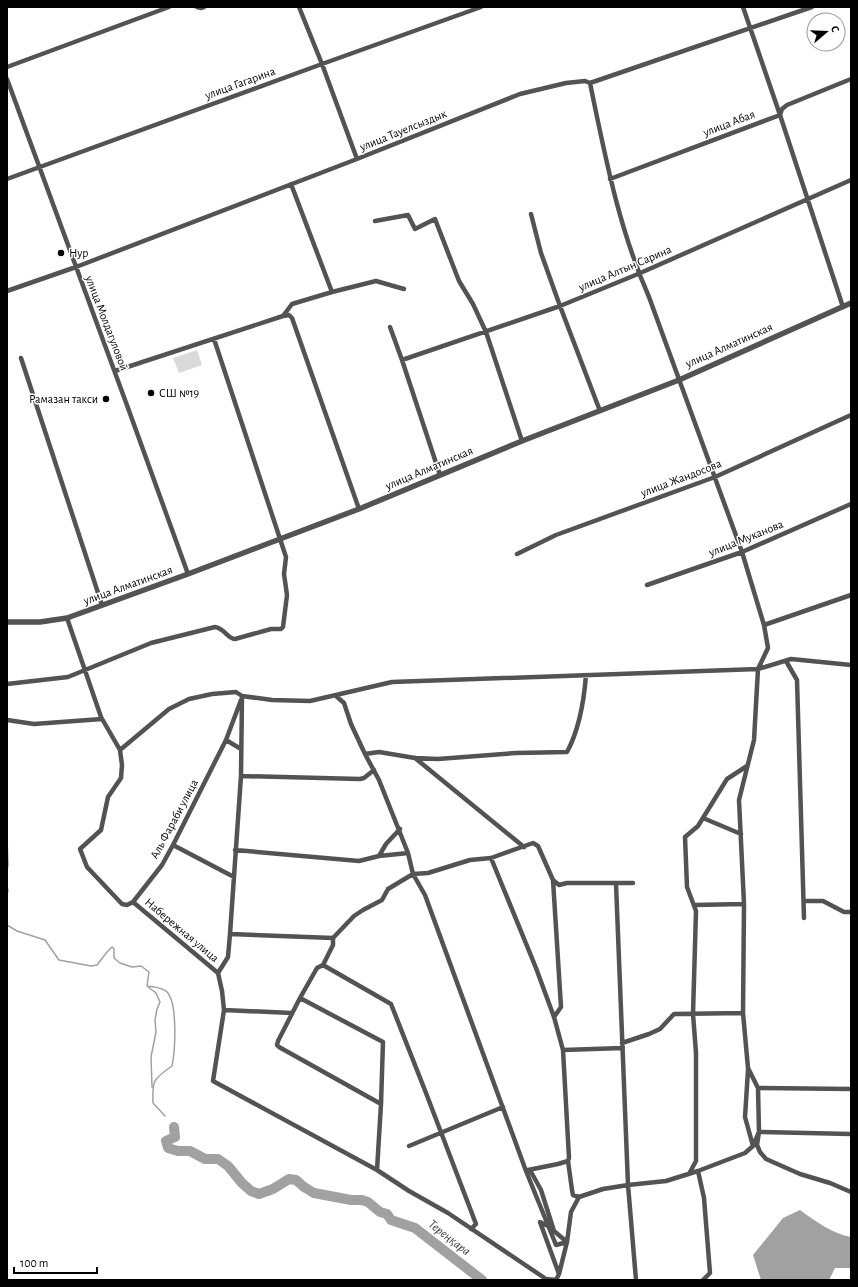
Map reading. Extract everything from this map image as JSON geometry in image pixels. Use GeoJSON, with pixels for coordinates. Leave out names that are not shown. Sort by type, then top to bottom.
{"type":"FeatureCollection","features":[{"type":"Feature","properties":{"kind":"street"},"geometry":{"type":"LineString","coordinates":[[7,67],[169,7]]}},
{"type":"Feature","properties":{"kind":"street"},"geometry":{"type":"LineString","coordinates":[[197,7],[204,7]]}},
{"type":"Feature","properties":{"kind":"street"},"geometry":{"type":"LineString","coordinates":[[299,7],[322,64],[356,159]]}},
{"type":"Feature","properties":{"kind":"street","name":"улица Гагарина"},"geometry":{"type":"LineString","coordinates":[[7,179],[481,7]]}},
{"type":"Feature","properties":{"kind":"street"},"geometry":{"type":"LineString","coordinates":[[743,7],[843,307]]}},
{"type":"Feature","properties":{"kind":"street","name":"улица Тауелсыздык"},"geometry":{"type":"LineString","coordinates":[[7,291],[76,267],[520,94],[585,81],[590,83],[812,7]]}},
{"type":"Feature","properties":{"kind":"street","name":"улица Молдагуловой"},"geometry":{"type":"LineString","coordinates":[[7,79],[188,574]]}},
{"type":"Feature","properties":{"kind":"street","name":"улица Абая"},"geometry":{"type":"LineString","coordinates":[[610,179],[780,115],[782,109],[787,105],[851,79]]}},
{"type":"Feature","properties":{"kind":"street"},"geometry":{"type":"LineString","coordinates":[[590,83],[610,179],[621,222],[638,274],[649,297],[742,552],[764,625],[768,648],[758,669],[754,740],[739,800],[744,904],[743,1013],[748,1068],[745,1117],[753,1146]]}},
{"type":"Feature","properties":{"kind":"street","name":"улица Алтын Сарина"},"geometry":{"type":"LineString","coordinates":[[402,360],[560,306],[638,274],[851,180]]}},
{"type":"Feature","properties":{"kind":"street"},"geometry":{"type":"LineString","coordinates":[[291,184],[332,292]]}},
{"type":"Feature","properties":{"kind":"street"},"geometry":{"type":"LineString","coordinates":[[531,214],[542,253],[560,306],[600,410]]}},
{"type":"Feature","properties":{"kind":"street"},"geometry":{"type":"LineString","coordinates":[[375,222],[408,215],[415,229],[435,219],[459,281],[473,304],[486,332],[522,441]]}},
{"type":"Feature","properties":{"kind":"street"},"geometry":{"type":"LineString","coordinates":[[283,316],[292,304],[332,292],[376,282],[404,288]]}},
{"type":"Feature","properties":{"kind":"street","name":"улица Алматинская"},"geometry":{"type":"LineString","coordinates":[[7,622],[40,622],[67,618],[188,574],[359,509],[522,441],[679,380],[851,303]]}},
{"type":"Feature","properties":{"kind":"street"},"geometry":{"type":"LineString","coordinates":[[115,371],[289,315],[292,318],[359,509]]}},
{"type":"Feature","properties":{"kind":"street"},"geometry":{"type":"LineString","coordinates":[[390,327],[440,475]]}},
{"type":"Feature","properties":{"kind":"street"},"geometry":{"type":"LineString","coordinates":[[7,684],[68,677],[151,643],[215,627],[220,628],[232,639],[271,629],[281,629],[284,623],[287,595],[284,574],[286,557],[214,339]]}},
{"type":"Feature","properties":{"kind":"street"},"geometry":{"type":"LineString","coordinates":[[21,358],[102,606]]}},
{"type":"Feature","properties":{"kind":"street","name":"улица Жандосова"},"geometry":{"type":"LineString","coordinates":[[517,554],[556,535],[715,477],[851,415]]}},
{"type":"Feature","properties":{"kind":"street","name":"улица Муканова"},"geometry":{"type":"LineString","coordinates":[[647,585],[742,552],[851,504]]}},
{"type":"Feature","properties":{"kind":"street"},"geometry":{"type":"LineString","coordinates":[[764,625],[851,594]]}},
{"type":"Feature","properties":{"kind":"street","name":"Набережная улица"},"geometry":{"type":"LineString","coordinates":[[67,618],[102,719],[120,750],[122,765],[120,778],[108,797],[101,830],[80,849],[87,867],[122,904],[127,905],[133,902],[218,973]]}},
{"type":"Feature","properties":{"kind":"street"},"geometry":{"type":"LineString","coordinates":[[120,750],[169,709],[189,699],[212,694],[236,692],[242,696],[272,700],[310,701],[392,682],[758,669],[791,659],[851,665]]}},
{"type":"Feature","properties":{"kind":"street"},"geometry":{"type":"LineString","coordinates":[[786,661],[797,680],[804,918]]}},
{"type":"Feature","properties":{"kind":"street"},"geometry":{"type":"LineString","coordinates":[[365,754],[379,752],[414,758],[438,759],[516,753],[566,752],[578,723],[584,702],[586,674]]}},
{"type":"Feature","properties":{"kind":"street"},"geometry":{"type":"LineString","coordinates":[[242,696],[241,776],[230,934],[228,957],[218,973],[224,1010],[213,1081],[377,1170],[409,1191],[448,1213],[546,1279],[556,1280],[559,1274],[568,1242],[571,1212],[579,1197]]}},
{"type":"Feature","properties":{"kind":"street","name":"Аль Фараби улица"},"geometry":{"type":"LineString","coordinates":[[133,902],[162,865],[173,845],[226,740],[242,696]]}},
{"type":"Feature","properties":{"kind":"street"},"geometry":{"type":"LineString","coordinates":[[336,696],[344,703],[351,724],[379,780],[400,829],[413,874],[425,895],[502,1107],[528,1170],[556,1245],[568,1242]]}},
{"type":"Feature","properties":{"kind":"street"},"geometry":{"type":"LineString","coordinates":[[7,720],[34,724],[102,719]]}},
{"type":"Feature","properties":{"kind":"street"},"geometry":{"type":"LineString","coordinates":[[226,740],[241,749]]}},
{"type":"Feature","properties":{"kind":"street"},"geometry":{"type":"LineString","coordinates":[[414,758],[524,847]]}},
{"type":"Feature","properties":{"kind":"street"},"geometry":{"type":"LineString","coordinates":[[689,1174],[696,1162],[696,1053],[693,1014],[696,911],[688,887],[685,837],[698,826],[727,778],[748,766]]}},
{"type":"Feature","properties":{"kind":"street"},"geometry":{"type":"LineString","coordinates":[[241,776],[360,779],[364,778],[374,770]]}},
{"type":"Feature","properties":{"kind":"street"},"geometry":{"type":"LineString","coordinates":[[703,818],[741,834]]}},
{"type":"Feature","properties":{"kind":"street"},"geometry":{"type":"LineString","coordinates":[[379,856],[386,844],[400,829]]}},
{"type":"Feature","properties":{"kind":"street"},"geometry":{"type":"LineString","coordinates":[[382,1104],[277,1045],[292,1013],[317,968],[323,965],[333,945],[333,938],[354,916],[382,900],[388,889],[413,874],[428,873],[470,860],[491,858],[533,843],[538,846],[553,880],[560,1007],[554,1017]]}},
{"type":"Feature","properties":{"kind":"street"},"geometry":{"type":"LineString","coordinates":[[173,845],[234,877]]}},
{"type":"Feature","properties":{"kind":"street"},"geometry":{"type":"LineString","coordinates":[[235,850],[359,861],[379,856],[408,853]]}},
{"type":"Feature","properties":{"kind":"street"},"geometry":{"type":"LineString","coordinates":[[491,858],[536,968],[554,1017],[562,1050],[568,1161],[573,1195],[579,1197],[603,1188],[666,1181],[698,1171],[745,1153],[753,1146],[759,1132]]}},
{"type":"Feature","properties":{"kind":"street"},"geometry":{"type":"LineString","coordinates":[[553,880],[559,885],[567,883],[633,883]]}},
{"type":"Feature","properties":{"kind":"street"},"geometry":{"type":"LineString","coordinates":[[616,884],[628,1185],[636,1280]]}},
{"type":"Feature","properties":{"kind":"street"},"geometry":{"type":"LineString","coordinates":[[804,901],[823,901],[844,912],[851,912]]}},
{"type":"Feature","properties":{"kind":"street"},"geometry":{"type":"LineString","coordinates":[[694,905],[744,904]]}},
{"type":"Feature","properties":{"kind":"street"},"geometry":{"type":"LineString","coordinates":[[230,934],[333,938]]}},
{"type":"Feature","properties":{"kind":"street"},"geometry":{"type":"LineString","coordinates":[[323,965],[391,1004],[476,1224],[471,1229]]}},
{"type":"Feature","properties":{"kind":"street"},"geometry":{"type":"LineString","coordinates":[[300,998],[383,1042],[382,1104],[377,1170]]}},
{"type":"Feature","properties":{"kind":"street"},"geometry":{"type":"LineString","coordinates":[[224,1010],[292,1013]]}},
{"type":"Feature","properties":{"kind":"street"},"geometry":{"type":"LineString","coordinates":[[562,1050],[623,1046],[660,1029],[674,1014],[743,1013]]}},
{"type":"Feature","properties":{"kind":"street"},"geometry":{"type":"LineString","coordinates":[[748,1068],[758,1088],[759,1132],[757,1145],[760,1152],[766,1159],[800,1174],[830,1183],[851,1192]]}},
{"type":"Feature","properties":{"kind":"street"},"geometry":{"type":"LineString","coordinates":[[758,1088],[851,1089]]}},
{"type":"Feature","properties":{"kind":"street"},"geometry":{"type":"LineString","coordinates":[[409,1146],[502,1107]]}},
{"type":"Feature","properties":{"kind":"street"},"geometry":{"type":"LineString","coordinates":[[759,1132],[851,1134]]}},
{"type":"Feature","properties":{"kind":"street"},"geometry":{"type":"LineString","coordinates":[[528,1170],[568,1161]]}},
{"type":"Feature","properties":{"kind":"street"},"geometry":{"type":"LineString","coordinates":[[528,1170],[541,1190],[554,1231]]}},
{"type":"Feature","properties":{"kind":"street"},"geometry":{"type":"LineString","coordinates":[[698,1171],[704,1198],[710,1273],[703,1280]]}},
{"type":"Feature","properties":{"kind":"street"},"geometry":{"type":"LineString","coordinates":[[559,1274],[540,1222],[549,1226],[568,1242]]}},
{"type":"Feature","properties":{"kind":"shaded area"},"geometry":{"type":"Polygon","coordinates":[[[197,350],[202,365],[179,373],[173,358],[197,350]]]}},
{"type":"Feature","properties":{"kind":"shaded area"},"geometry":{"type":"Polygon","coordinates":[[[800,1210],[831,1230],[851,1237],[851,1268],[835,1268],[829,1280],[761,1280],[753,1255],[783,1218],[800,1210]]]}},
{"type":"Feature","properties":{"kind":"waterway","name":"Тереңқара"},"geometry":{"type":"LineString","coordinates":[[7,837],[7,871]]}},
{"type":"Feature","properties":{"kind":"waterway","name":"Тереңқара"},"geometry":{"type":"LineString","coordinates":[[7,886],[7,894]]}},
{"type":"Feature","properties":{"kind":"waterway","name":"Тереңқара"},"geometry":{"type":"LineString","coordinates":[[7,925],[17,931],[45,940],[59,960],[91,966],[97,965],[112,947],[114,949],[114,958],[120,963],[132,967],[141,966],[149,972],[147,986],[160,988],[167,992],[173,1006],[175,1028],[173,1059],[172,1066],[161,1074],[155,1081],[153,1090],[153,1103],[165,1116]]}},
{"type":"Feature","properties":{"kind":"waterway"},"geometry":{"type":"LineString","coordinates":[[148,987],[156,993],[160,1002],[155,1020],[156,1032],[151,1057],[152,1087]]}},
{"type":"Feature","properties":{"kind":"waterway","name":"Тереңқара"},"geometry":{"type":"LineString","coordinates":[[174,1127],[175,1137],[166,1141],[168,1148],[178,1151],[190,1151],[205,1159],[218,1159],[228,1166],[242,1183],[251,1191],[259,1194],[273,1189],[289,1179],[296,1180],[314,1193],[368,1202],[380,1212],[387,1214],[391,1220],[415,1228],[482,1280]]}},
{"type":"Feature","properties":{"kind":"place","name":"Нур"},"geometry":{"type":"Point","coordinates":[61,253]}},
{"type":"Feature","properties":{"kind":"place","name":"СШ №19"},"geometry":{"type":"Point","coordinates":[151,393]}},
{"type":"Feature","properties":{"kind":"place","name":"Рамазан такси"},"geometry":{"type":"Point","coordinates":[106,399]}}]}
